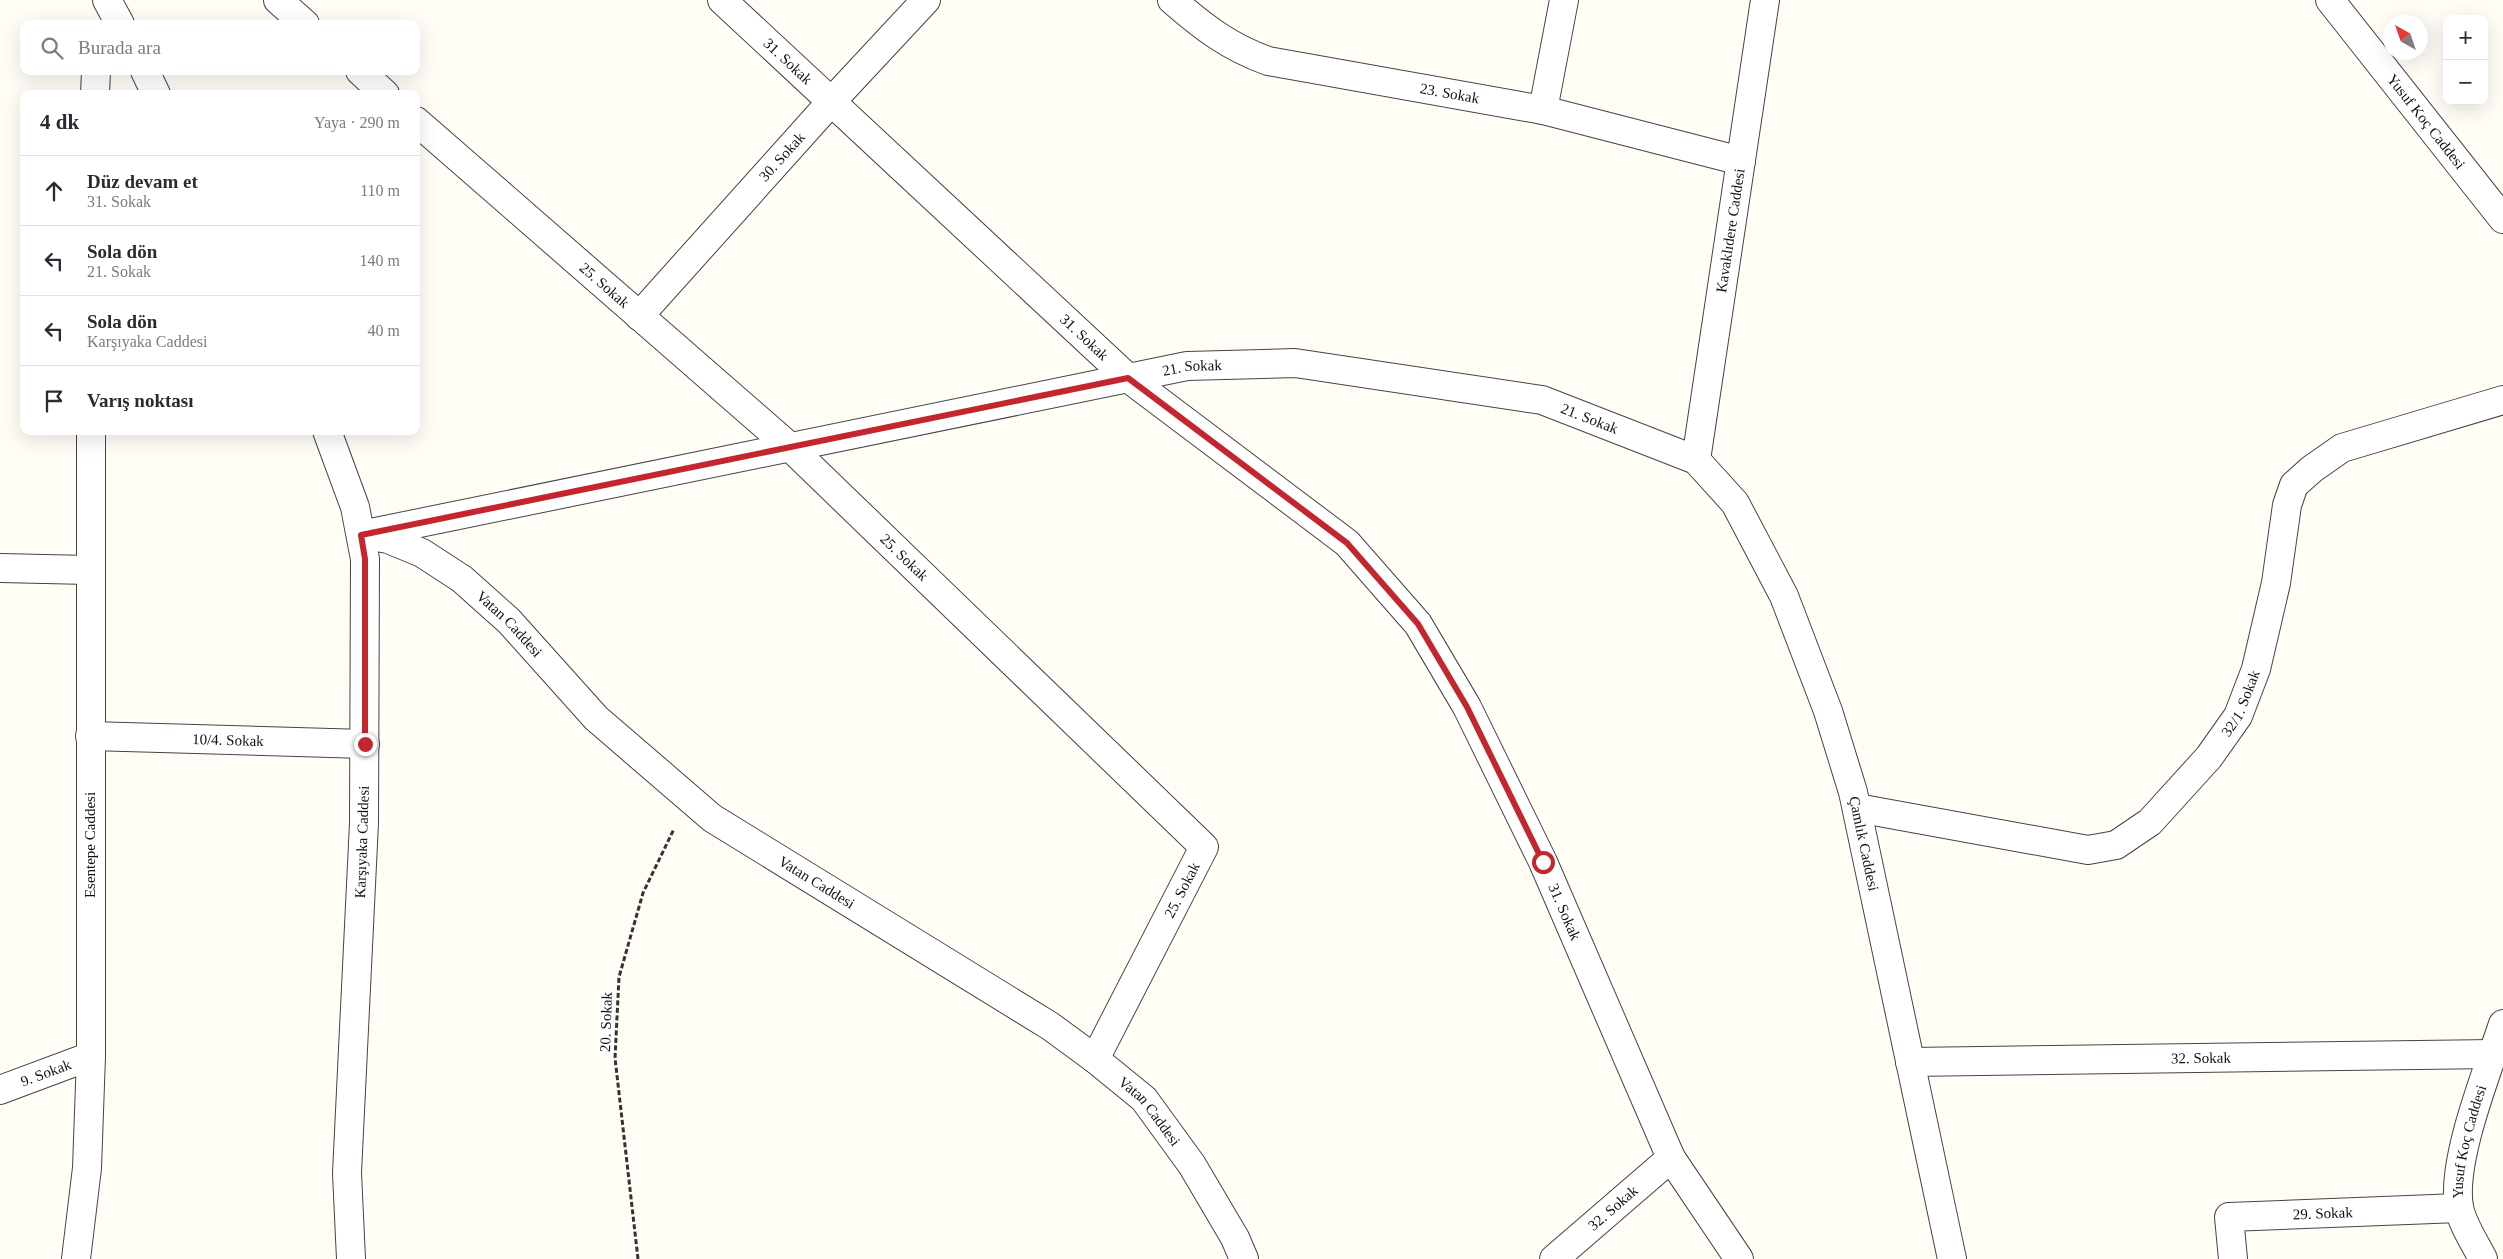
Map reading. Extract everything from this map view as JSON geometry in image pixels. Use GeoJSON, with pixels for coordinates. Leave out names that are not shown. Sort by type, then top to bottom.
{"type":"FeatureCollection","features":[{"type":"Feature","properties":{"kind":"street"},"geometry":{"type":"LineString","coordinates":[[96,0],[96,20]]}},
{"type":"Feature","properties":{"kind":"street"},"geometry":{"type":"LineString","coordinates":[[108,0],[118,20]]}},
{"type":"Feature","properties":{"kind":"street"},"geometry":{"type":"LineString","coordinates":[[278,0],[300,20]]}},
{"type":"Feature","properties":{"kind":"street","name":"31. Sokak"},"geometry":{"type":"LineString","coordinates":[[722,0],[1128,378],[1347,543],[1418,624],[1467,707],[1543,862],[1670,1158],[1739,1259]]}},
{"type":"Feature","properties":{"kind":"street","name":"30. Sokak"},"geometry":{"type":"LineString","coordinates":[[639,316],[831,102],[926,0]]}},
{"type":"Feature","properties":{"kind":"street","name":"23. Sokak"},"geometry":{"type":"LineString","coordinates":[[1172,0],[1215,36],[1242,51],[1268,61],[1543,110],[1741,161]]}},
{"type":"Feature","properties":{"kind":"street"},"geometry":{"type":"LineString","coordinates":[[1543,110],[1564,0]]}},
{"type":"Feature","properties":{"kind":"street","name":"Kavaklıdere Caddesi"},"geometry":{"type":"LineString","coordinates":[[1696,460],[1766,0]]}},
{"type":"Feature","properties":{"kind":"street","name":"Yusuf Koç Caddesi"},"geometry":{"type":"LineString","coordinates":[[2330,0],[2503,220]]}},
{"type":"Feature","properties":{"kind":"street"},"geometry":{"type":"LineString","coordinates":[[95,90],[96,75]]}},
{"type":"Feature","properties":{"kind":"street"},"geometry":{"type":"LineString","coordinates":[[146,75],[154,90]]}},
{"type":"Feature","properties":{"kind":"street"},"geometry":{"type":"LineString","coordinates":[[364,75],[381,90]]}},
{"type":"Feature","properties":{"kind":"street","name":"25. Sokak"},"geometry":{"type":"LineString","coordinates":[[420,124],[790,447],[1204,847],[1096,1059]]}},
{"type":"Feature","properties":{"kind":"street","name":"21. Sokak"},"geometry":{"type":"LineString","coordinates":[[361,535],[1188,366],[1295,363],[1542,400],[1696,460]]}},
{"type":"Feature","properties":{"kind":"street","name":"32/1. Sokak"},"geometry":{"type":"LineString","coordinates":[[1857,808],[2088,850],[2116,845],[2150,822],[2209,757],[2238,716],[2256,669],[2276,583],[2287,506],[2294,485],[2312,469],[2342,448],[2503,400]]}},
{"type":"Feature","properties":{"kind":"street","name":"Esentepe Caddesi"},"geometry":{"type":"LineString","coordinates":[[76,1259],[87,1168],[91,1056],[91,435]]}},
{"type":"Feature","properties":{"kind":"street","name":"Karşıyaka Caddesi"},"geometry":{"type":"LineString","coordinates":[[328,435],[355,508],[365,559],[364,823],[347,1173],[351,1259]]}},
{"type":"Feature","properties":{"kind":"street","name":"Çamlık Caddesi"},"geometry":{"type":"LineString","coordinates":[[1696,460],[1735,503],[1784,596],[1828,711],[1857,808],[1952,1259]]}},
{"type":"Feature","properties":{"kind":"street","name":"Vatan Caddesi"},"geometry":{"type":"LineString","coordinates":[[361,535],[388,539],[422,553],[462,580],[509,621],[596,718],[712,818],[1050,1026],[1096,1059],[1144,1099],[1192,1165],[1235,1238],[1244,1259]]}},
{"type":"Feature","properties":{"kind":"street"},"geometry":{"type":"LineString","coordinates":[[0,568],[90,570]]}},
{"type":"Feature","properties":{"kind":"street","name":"10/4. Sokak"},"geometry":{"type":"LineString","coordinates":[[90,736],[365,744]]}},
{"type":"Feature","properties":{"kind":"street","name":"Yusuf Koç Caddesi"},"geometry":{"type":"LineString","coordinates":[[2483,1259],[2459,1208],[2458,1183],[2462,1154],[2503,1024]]}},
{"type":"Feature","properties":{"kind":"street","name":"32. Sokak"},"geometry":{"type":"LineString","coordinates":[[1910,1062],[2493,1054]]}},
{"type":"Feature","properties":{"kind":"street","name":"9. Sokak"},"geometry":{"type":"LineString","coordinates":[[0,1090],[91,1056]]}},
{"type":"Feature","properties":{"kind":"street","name":"32. Sokak"},"geometry":{"type":"LineString","coordinates":[[1554,1259],[1670,1158]]}},
{"type":"Feature","properties":{"kind":"street","name":"29. Sokak"},"geometry":{"type":"LineString","coordinates":[[2233,1259],[2229,1217],[2459,1208]]}},
{"type":"Feature","properties":{"kind":"path","name":"20. Sokak"},"geometry":{"type":"LineString","coordinates":[[638,1259],[615,1058],[619,977],[643,893],[688,798]]}},
{"type":"Feature","properties":{"kind":"route"},"geometry":{"type":"LineString","coordinates":[[365,744],[365,559],[361,535],[1128,378],[1347,543],[1418,624],[1467,707],[1543,862]]}}]}
